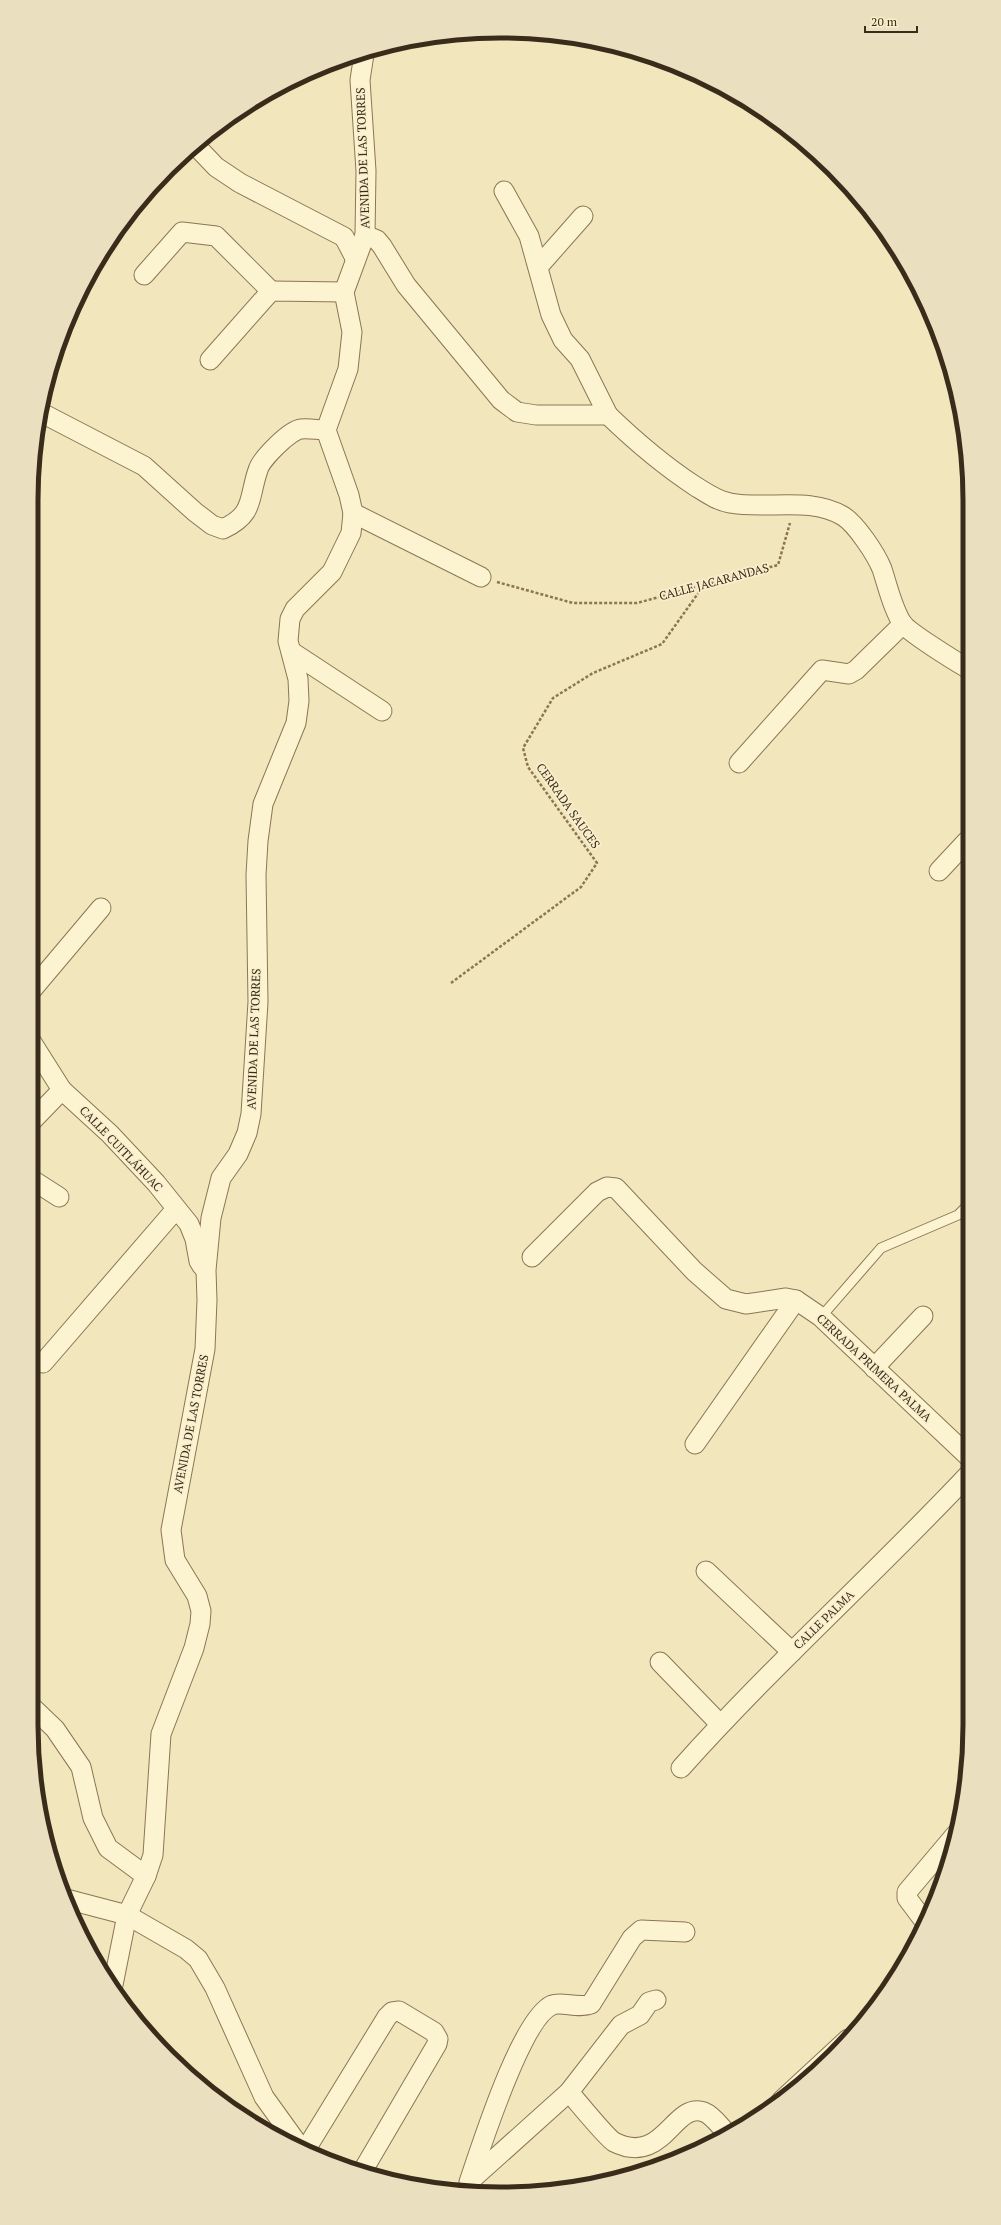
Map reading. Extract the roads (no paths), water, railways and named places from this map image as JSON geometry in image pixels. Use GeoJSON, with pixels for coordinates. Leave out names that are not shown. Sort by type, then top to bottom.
{"type":"FeatureCollection","features":[{"type":"Feature","properties":{"kind":"street","name":"AVENIDA DE LAS TORRES"},"geometry":{"type":"LineString","coordinates":[[114,1978],[127,1915],[146,1876],[153,1855],[161,1734],[194,1648],[200,1624],[201,1611],[197,1596],[175,1560],[171,1530],[202,1373],[207,1300],[206,1270],[216,1193],[221,1178],[241,1147],[247,1133],[251,1114],[258,1002],[256,875],[258,841],[263,804],[296,723],[298,679],[288,641],[290,619],[295,609],[332,572],[351,533],[353,513],[343,476],[326,430],[348,369],[352,332],[344,292],[355,258],[365,235],[366,171],[360,80],[363,60]]}},
{"type":"Feature","properties":{"kind":"street"},"geometry":{"type":"LineString","coordinates":[[200,150],[216,167],[240,184],[344,237],[355,258]]}},
{"type":"Feature","properties":{"kind":"street"},"geometry":{"type":"LineString","coordinates":[[504,191],[529,236],[551,315],[563,340],[580,358],[608,415],[632,439],[670,470],[708,494],[728,503],[745,505],[794,505],[828,508],[844,517],[856,527],[881,567],[903,624],[963,665]]}},
{"type":"Feature","properties":{"kind":"street"},"geometry":{"type":"LineString","coordinates":[[538,267],[583,216]]}},
{"type":"Feature","properties":{"kind":"street"},"geometry":{"type":"LineString","coordinates":[[144,275],[182,232],[216,236],[271,291],[344,292]]}},
{"type":"Feature","properties":{"kind":"street"},"geometry":{"type":"LineString","coordinates":[[365,235],[377,240],[406,285],[501,400],[517,412],[536,415],[608,415]]}},
{"type":"Feature","properties":{"kind":"street"},"geometry":{"type":"LineString","coordinates":[[210,360],[271,291]]}},
{"type":"Feature","properties":{"kind":"street"},"geometry":{"type":"LineString","coordinates":[[46,415],[144,466],[195,512],[212,525],[223,529],[238,522],[245,513],[258,468],[278,443],[300,428],[326,430]]}},
{"type":"Feature","properties":{"kind":"street"},"geometry":{"type":"LineString","coordinates":[[353,513],[482,578]]}},
{"type":"Feature","properties":{"kind":"street"},"geometry":{"type":"LineString","coordinates":[[739,763],[822,670],[849,674],[856,670],[903,624]]}},
{"type":"Feature","properties":{"kind":"street"},"geometry":{"type":"LineString","coordinates":[[292,652],[382,711]]}},
{"type":"Feature","properties":{"kind":"street"},"geometry":{"type":"LineString","coordinates":[[939,871],[963,844]]}},
{"type":"Feature","properties":{"kind":"street"},"geometry":{"type":"LineString","coordinates":[[38,983],[101,908]]}},
{"type":"Feature","properties":{"kind":"street","name":"CALLE CUITLÁHUAC"},"geometry":{"type":"LineString","coordinates":[[38,1052],[62,1090],[110,1134],[146,1172],[189,1224],[195,1239],[199,1261],[206,1270]]}},
{"type":"Feature","properties":{"kind":"street"},"geometry":{"type":"LineString","coordinates":[[38,1115],[62,1090]]}},
{"type":"Feature","properties":{"kind":"street"},"geometry":{"type":"LineString","coordinates":[[38,1184],[59,1197]]}},
{"type":"Feature","properties":{"kind":"street"},"geometry":{"type":"LineString","coordinates":[[532,1257],[597,1192],[607,1187],[616,1188],[694,1271],[726,1299],[746,1304],[786,1298],[796,1300],[695,1444]]}},
{"type":"Feature","properties":{"kind":"street"},"geometry":{"type":"LineString","coordinates":[[42,1363],[176,1209]]}},
{"type":"Feature","properties":{"kind":"street","name":"CERRADA PRIMERA PALMA"},"geometry":{"type":"LineString","coordinates":[[796,1300],[821,1317],[963,1450]]}},
{"type":"Feature","properties":{"kind":"street"},"geometry":{"type":"LineString","coordinates":[[874,1368],[923,1316]]}},
{"type":"Feature","properties":{"kind":"street","name":"CALLE PALMA"},"geometry":{"type":"LineString","coordinates":[[681,1768],[720,1724],[910,1537],[963,1480]]}},
{"type":"Feature","properties":{"kind":"street"},"geometry":{"type":"LineString","coordinates":[[706,1571],[792,1652]]}},
{"type":"Feature","properties":{"kind":"street"},"geometry":{"type":"LineString","coordinates":[[660,1662],[720,1724]]}},
{"type":"Feature","properties":{"kind":"street"},"geometry":{"type":"LineString","coordinates":[[38,1712],[56,1729],[81,1767],[93,1818],[108,1848],[146,1876]]}},
{"type":"Feature","properties":{"kind":"street"},"geometry":{"type":"LineString","coordinates":[[921,1916],[907,1898],[907,1892],[947,1845]]}},
{"type":"Feature","properties":{"kind":"street"},"geometry":{"type":"LineString","coordinates":[[73,1901],[127,1915],[186,1949],[198,1959],[215,1988],[264,2097],[293,2138]]}},
{"type":"Feature","properties":{"kind":"street"},"geometry":{"type":"LineString","coordinates":[[464,2185],[508,2071],[535,2020],[546,2009],[554,2004],[583,2007],[591,2004],[632,1938],[641,1930],[685,1932]]}},
{"type":"Feature","properties":{"kind":"street"},"geometry":{"type":"LineString","coordinates":[[465,2185],[569,2092],[621,2026],[640,2015],[649,2002],[656,2000]]}},
{"type":"Feature","properties":{"kind":"street"},"geometry":{"type":"LineString","coordinates":[[309,2145],[387,2017],[392,2012],[399,2012],[434,2032],[438,2039],[437,2044],[365,2166]]}},
{"type":"Feature","properties":{"kind":"street"},"geometry":{"type":"LineString","coordinates":[[569,2092],[613,2141],[636,2148],[652,2145],[684,2116],[692,2111],[703,2112],[712,2117],[724,2129]]}},
{"type":"Feature","properties":{"kind":"lane"},"geometry":{"type":"LineString","coordinates":[[821,1317],[880,1248],[958,1215],[963,1210]]}}]}
